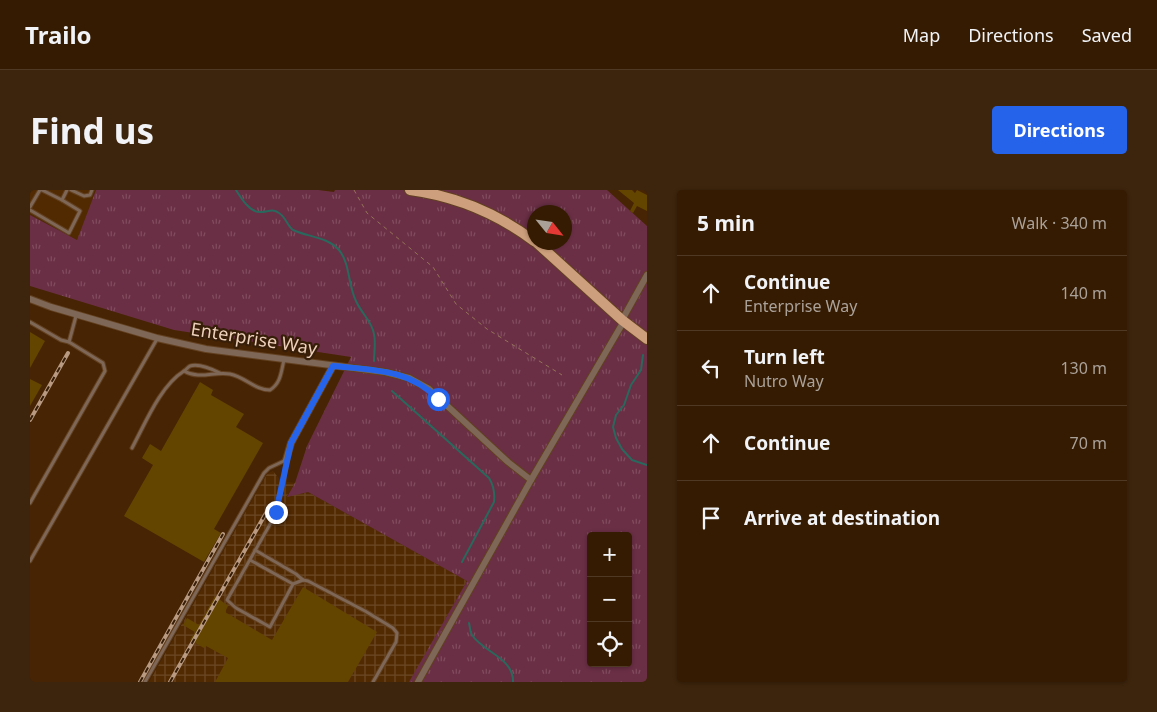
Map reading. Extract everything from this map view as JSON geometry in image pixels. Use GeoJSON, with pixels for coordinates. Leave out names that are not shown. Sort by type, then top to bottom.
{"type":"FeatureCollection","features":[{"type":"Feature","properties":{"kind":"main road"},"geometry":{"type":"LineString","coordinates":[[410,190],[445,197],[470,205],[510,224],[527,236]]}},
{"type":"Feature","properties":{"kind":"main road"},"geometry":{"type":"LineString","coordinates":[[544,250],[647,339]]}},
{"type":"Feature","properties":{"kind":"street"},"geometry":{"type":"LineString","coordinates":[[418,682],[647,275]]}},
{"type":"Feature","properties":{"kind":"street","name":"Enterprise Way"},"geometry":{"type":"LineString","coordinates":[[30,299],[158,338],[206,349],[385,372],[420,383],[429,389],[508,462],[531,480]]}},
{"type":"Feature","properties":{"kind":"street"},"geometry":{"type":"LineString","coordinates":[[286,460],[291,443],[333,366]]}},
{"type":"Feature","properties":{"kind":"lane"},"geometry":{"type":"LineString","coordinates":[[41,190],[62,200],[80,211],[69,233],[30,208],[41,190]]}},
{"type":"Feature","properties":{"kind":"lane"},"geometry":{"type":"LineString","coordinates":[[62,200],[69,190],[84,196],[90,195],[92,190]]}},
{"type":"Feature","properties":{"kind":"lane"},"geometry":{"type":"LineString","coordinates":[[69,342],[76,314]]}},
{"type":"Feature","properties":{"kind":"lane"},"geometry":{"type":"LineString","coordinates":[[30,322],[61,340],[69,342],[103,363],[105,371],[30,503]]}},
{"type":"Feature","properties":{"kind":"lane"},"geometry":{"type":"LineString","coordinates":[[30,561],[158,338]]}},
{"type":"Feature","properties":{"kind":"lane"},"geometry":{"type":"LineString","coordinates":[[132,448],[165,389],[177,375],[190,366],[208,367],[220,373],[234,375],[260,389],[270,390],[277,385],[280,379],[284,360]]}},
{"type":"Feature","properties":{"kind":"lane"},"geometry":{"type":"LineString","coordinates":[[184,371],[204,376],[220,373]]}},
{"type":"Feature","properties":{"kind":"lane"},"geometry":{"type":"LineString","coordinates":[[145,682],[264,473],[269,468],[286,460],[286,472],[276,512],[227,600],[236,608],[270,627],[293,584],[302,580],[308,581],[365,611],[393,628],[397,633],[396,642],[373,682]]}},
{"type":"Feature","properties":{"kind":"lane"},"geometry":{"type":"LineString","coordinates":[[255,550],[296,574],[302,580]]}},
{"type":"Feature","properties":{"kind":"lane"},"geometry":{"type":"LineString","coordinates":[[250,560],[293,584]]}},
{"type":"Feature","properties":{"kind":"path"},"geometry":{"type":"LineString","coordinates":[[354,190],[367,213],[432,267],[456,304],[487,329],[562,375]]}},
{"type":"Feature","properties":{"kind":"shaded area"},"geometry":{"type":"Polygon","coordinates":[[[30,190],[96,190],[77,240],[30,215],[30,190]]]}},
{"type":"Feature","properties":{"kind":"shaded area"},"geometry":{"type":"Polygon","coordinates":[[[273,471],[281,481],[295,483],[287,496],[308,492],[467,581],[410,682],[149,682],[267,474],[273,471]]]}},
{"type":"Feature","properties":{"kind":"green space"},"geometry":{"type":"Polygon","coordinates":[[[96,190],[318,190],[334,192],[335,190],[607,190],[647,226],[647,682],[409,682],[467,581],[308,492],[287,497],[295,483],[307,446],[351,357],[174,330],[30,286],[30,215],[77,240],[96,190]]]}},
{"type":"Feature","properties":{"kind":"building"},"geometry":{"type":"Polygon","coordinates":[[[618,190],[632,190],[635,193],[637,190],[647,195],[647,211],[637,206],[633,213],[630,211],[634,203],[618,190]]]}},
{"type":"Feature","properties":{"kind":"building"},"geometry":{"type":"Polygon","coordinates":[[[30,332],[45,341],[30,368],[30,332]]]}},
{"type":"Feature","properties":{"kind":"building"},"geometry":{"type":"Polygon","coordinates":[[[30,379],[42,385],[30,406],[30,379]]]}},
{"type":"Feature","properties":{"kind":"building"},"geometry":{"type":"Polygon","coordinates":[[[200,382],[213,390],[211,395],[244,414],[236,427],[263,443],[214,529],[221,533],[204,562],[124,516],[153,465],[142,458],[150,444],[161,451],[200,382]]]}},
{"type":"Feature","properties":{"kind":"building"},"geometry":{"type":"Polygon","coordinates":[[[303,587],[377,632],[348,682],[215,682],[228,658],[190,640],[195,632],[183,625],[187,618],[199,625],[215,596],[228,606],[225,612],[272,640],[303,587]]]}},
{"type":"Feature","properties":{"kind":"waterway"},"geometry":{"type":"LineString","coordinates":[[236,190],[253,210],[257,212],[272,210],[277,212],[293,230],[329,242],[339,250],[345,261],[353,295],[373,329],[375,340],[374,361]]}},
{"type":"Feature","properties":{"kind":"waterway"},"geometry":{"type":"LineString","coordinates":[[643,355],[641,370],[631,385],[624,405],[616,415],[613,427],[622,449],[632,460],[647,465]]}},
{"type":"Feature","properties":{"kind":"waterway"},"geometry":{"type":"LineString","coordinates":[[392,391],[489,478],[492,484],[494,502],[462,562]]}},
{"type":"Feature","properties":{"kind":"waterway"},"geometry":{"type":"LineString","coordinates":[[469,623],[471,634],[477,641],[509,667],[513,682]]}},
{"type":"Feature","properties":{"kind":"railway"},"geometry":{"type":"LineString","coordinates":[[30,420],[68,353]]}},
{"type":"Feature","properties":{"kind":"railway"},"geometry":{"type":"LineString","coordinates":[[170,682],[266,513]]}},
{"type":"Feature","properties":{"kind":"railway"},"geometry":{"type":"LineString","coordinates":[[140,682],[223,534]]}},
{"type":"Feature","properties":{"kind":"route"},"geometry":{"type":"LineString","coordinates":[[276,512],[291,443],[333,366],[385,372],[409,378],[429,389],[438,399]]}}]}
